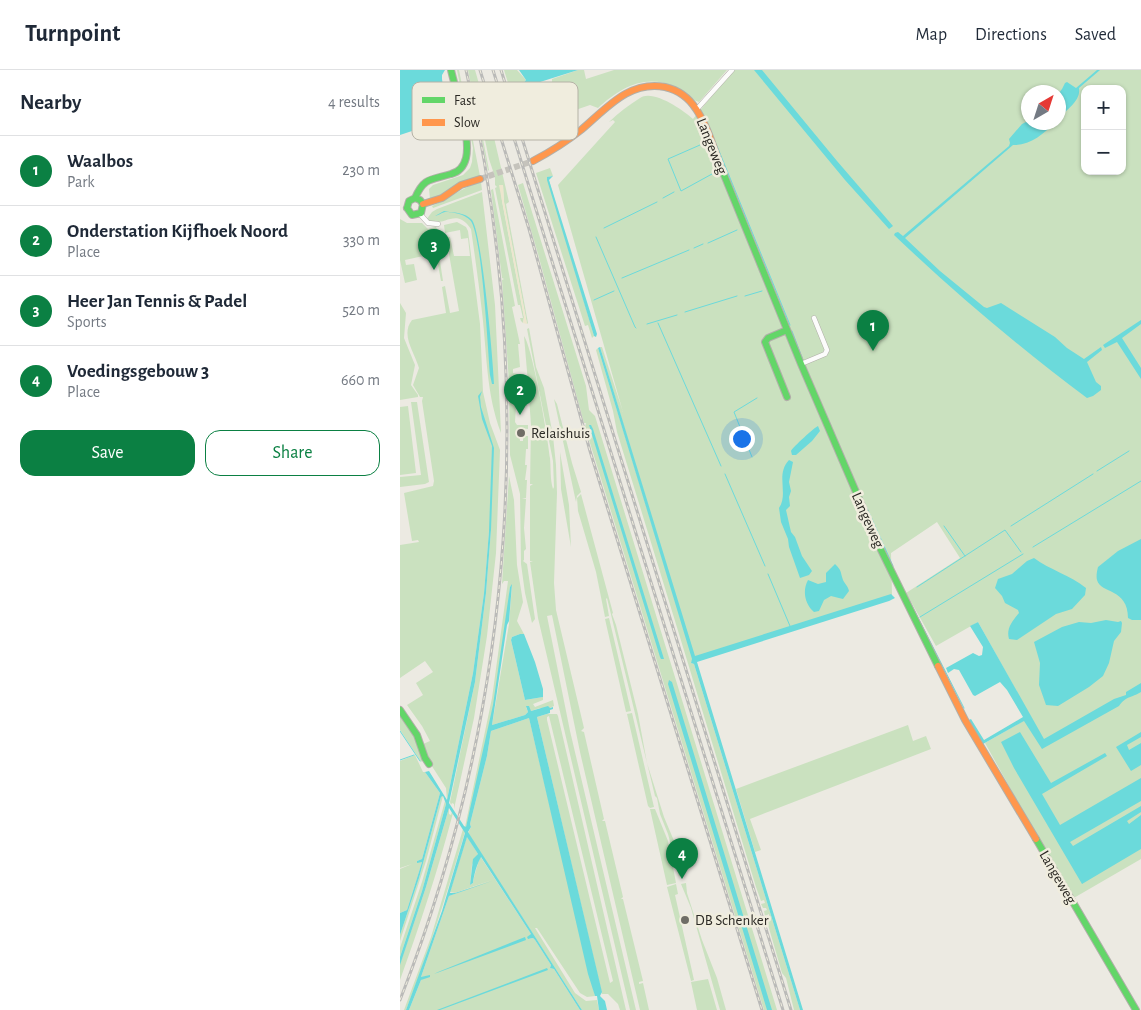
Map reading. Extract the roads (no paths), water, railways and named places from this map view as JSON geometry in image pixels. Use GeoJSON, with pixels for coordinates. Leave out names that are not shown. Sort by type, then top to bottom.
{"type":"FeatureCollection","features":[{"type":"Feature","properties":{"kind":"main road","name":"Langeweg"},"geometry":{"type":"LineString","coordinates":[[578,131],[623,93],[639,86],[663,86],[679,92],[692,102],[697,109],[801,364],[881,550],[965,720],[1136,1010]]}},
{"type":"Feature","properties":{"kind":"main road"},"geometry":{"type":"LineString","coordinates":[[415,198],[419,186],[427,178],[454,173],[463,166],[466,160],[465,140]]}},
{"type":"Feature","properties":{"kind":"main road","name":"Langeweg"},"geometry":{"type":"LineString","coordinates":[[533,161],[567,140]]}},
{"type":"Feature","properties":{"kind":"main road"},"geometry":{"type":"LineString","coordinates":[[423,204],[442,198],[462,185],[480,179]]}},
{"type":"Feature","properties":{"kind":"main road"},"geometry":{"type":"LineString","coordinates":[[415,198],[423,204],[423,210],[420,214],[412,215],[403,209],[408,201],[415,198]]}},
{"type":"Feature","properties":{"kind":"main road"},"geometry":{"type":"LineString","coordinates":[[787,330],[768,338],[765,342],[787,397]]}},
{"type":"Feature","properties":{"kind":"main road"},"geometry":{"type":"LineString","coordinates":[[400,710],[417,735],[429,764]]}},
{"type":"Feature","properties":{"kind":"street"},"geometry":{"type":"LineString","coordinates":[[697,109],[732,70]]}},
{"type":"Feature","properties":{"kind":"street"},"geometry":{"type":"LineString","coordinates":[[420,214],[428,223],[438,224]]}},
{"type":"Feature","properties":{"kind":"street"},"geometry":{"type":"LineString","coordinates":[[801,364],[825,354],[827,350],[814,318]]}},
{"type":"Feature","properties":{"kind":"water"},"geometry":{"type":"Polygon","coordinates":[[[400,70],[445,70],[442,75],[442,82],[412,82],[412,131],[400,135],[400,70]]]}},
{"type":"Feature","properties":{"kind":"water"},"geometry":{"type":"Polygon","coordinates":[[[519,70],[578,70],[540,82],[524,82],[526,80],[519,70]]]}},
{"type":"Feature","properties":{"kind":"water"},"geometry":{"type":"Polygon","coordinates":[[[754,70],[762,70],[893,226],[889,229],[845,180],[754,70]]]}},
{"type":"Feature","properties":{"kind":"water"},"geometry":{"type":"Polygon","coordinates":[[[1097,70],[1100,70],[1081,85],[1076,101],[1066,111],[1066,85],[1064,85],[1067,82],[1076,88],[1097,70]]]}},
{"type":"Feature","properties":{"kind":"water"},"geometry":{"type":"Polygon","coordinates":[[[1021,125],[1021,130],[1047,130],[1025,144],[1013,145],[905,238],[940,271],[984,307],[987,308],[1001,303],[1055,337],[1067,348],[1084,359],[1101,347],[1102,350],[1087,362],[1096,382],[1101,386],[1101,390],[1087,398],[988,320],[894,235],[898,232],[903,236],[1009,146],[1009,139],[1021,125]]]}},
{"type":"Feature","properties":{"kind":"water"},"geometry":{"type":"Polygon","coordinates":[[[553,176],[549,180],[597,334],[596,337],[594,336],[547,180],[547,177],[553,176]]]}},
{"type":"Feature","properties":{"kind":"water"},"geometry":{"type":"Polygon","coordinates":[[[444,211],[459,213],[469,217],[476,230],[486,298],[494,384],[492,384],[490,375],[481,268],[474,229],[470,220],[462,215],[445,212],[435,216],[444,211]]]}},
{"type":"Feature","properties":{"kind":"water"},"geometry":{"type":"Polygon","coordinates":[[[1141,320],[1141,324],[1122,338],[1141,368],[1141,379],[1117,342],[1105,348],[1103,345],[1141,320]]]}},
{"type":"Feature","properties":{"kind":"water"},"geometry":{"type":"Polygon","coordinates":[[[600,347],[695,656],[891,594],[895,598],[697,662],[803,1010],[800,1010],[694,664],[691,663],[692,659],[598,348],[600,347]]]}},
{"type":"Feature","properties":{"kind":"water"},"geometry":{"type":"Polygon","coordinates":[[[482,391],[480,397],[481,407],[494,448],[491,530],[486,593],[475,682],[449,803],[466,827],[493,705],[510,587],[512,584],[509,621],[492,725],[525,715],[528,712],[526,706],[529,706],[531,711],[548,706],[550,708],[553,707],[550,713],[537,717],[602,992],[600,996],[605,1001],[607,1010],[599,1010],[597,996],[595,996],[588,974],[529,718],[491,731],[487,756],[470,824],[471,827],[468,832],[582,1010],[580,1010],[554,969],[550,968],[551,965],[535,940],[533,938],[528,939],[527,937],[531,934],[481,857],[473,883],[470,885],[473,859],[478,854],[467,837],[450,893],[492,881],[449,896],[421,977],[430,975],[430,977],[421,980],[409,1010],[406,1010],[442,911],[465,833],[449,808],[426,887],[400,965],[400,957],[422,891],[446,804],[443,796],[441,797],[419,878],[400,935],[400,913],[407,910],[422,862],[417,863],[417,861],[422,859],[440,793],[425,772],[429,771],[447,800],[473,673],[484,593],[489,531],[492,446],[482,419],[478,396],[482,391]]]}},
{"type":"Feature","properties":{"kind":"water"},"geometry":{"type":"Polygon","coordinates":[[[589,425],[593,429],[664,659],[660,657],[589,425]]]}},
{"type":"Feature","properties":{"kind":"water"},"geometry":{"type":"Polygon","coordinates":[[[818,426],[820,431],[812,441],[796,455],[792,455],[791,451],[818,426]]]}},
{"type":"Feature","properties":{"kind":"water"},"geometry":{"type":"Polygon","coordinates":[[[789,460],[793,462],[789,482],[791,491],[789,497],[790,506],[786,510],[791,532],[795,537],[802,556],[812,571],[809,575],[800,578],[781,522],[779,508],[783,496],[783,472],[789,460]]]}},
{"type":"Feature","properties":{"kind":"water"},"geometry":{"type":"Polygon","coordinates":[[[1141,539],[1141,620],[1132,620],[1128,618],[1124,601],[1099,584],[1097,574],[1098,567],[1118,551],[1141,539]]]}},
{"type":"Feature","properties":{"kind":"water"},"geometry":{"type":"Polygon","coordinates":[[[1034,558],[1080,583],[1086,588],[1085,595],[1072,609],[1056,614],[1017,640],[1009,639],[1009,628],[1019,613],[1018,610],[1005,603],[995,588],[998,579],[1012,574],[1027,561],[1034,558]]]}},
{"type":"Feature","properties":{"kind":"water"},"geometry":{"type":"Polygon","coordinates":[[[835,564],[840,570],[849,591],[843,599],[831,596],[824,600],[819,611],[814,612],[808,605],[805,597],[806,584],[808,580],[818,584],[826,582],[826,573],[835,564]]]}},
{"type":"Feature","properties":{"kind":"water"},"geometry":{"type":"Polygon","coordinates":[[[1106,620],[1121,621],[1122,623],[1121,632],[1114,641],[1109,663],[1103,676],[1058,706],[1046,705],[1039,685],[1040,663],[1034,642],[1062,627],[1079,622],[1091,623],[1106,620]]]}},
{"type":"Feature","properties":{"kind":"water"},"geometry":{"type":"Polygon","coordinates":[[[978,622],[1044,739],[1114,699],[1126,695],[1126,692],[1141,683],[1141,692],[1042,749],[1024,721],[983,744],[969,720],[971,719],[984,740],[1023,717],[1000,682],[975,696],[959,670],[954,669],[948,673],[946,668],[973,653],[979,656],[982,655],[983,647],[970,626],[978,622]]]}},
{"type":"Feature","properties":{"kind":"water"},"geometry":{"type":"Polygon","coordinates":[[[524,634],[535,662],[543,689],[543,697],[525,700],[511,640],[512,637],[524,634]]]}},
{"type":"Feature","properties":{"kind":"water"},"geometry":{"type":"Polygon","coordinates":[[[669,680],[672,682],[772,1010],[767,1010],[668,684],[669,680]]]}},
{"type":"Feature","properties":{"kind":"water"},"geometry":{"type":"Polygon","coordinates":[[[1020,732],[1051,783],[1105,753],[1107,756],[1042,794],[1060,825],[1141,778],[1141,801],[1070,842],[1073,846],[1141,806],[1141,812],[1127,821],[1129,824],[1141,815],[1141,849],[1082,884],[1014,768],[1001,742],[1020,732]]]}},
{"type":"Feature","properties":{"kind":"water"},"geometry":{"type":"Polygon","coordinates":[[[1141,732],[1141,737],[1127,745],[1129,750],[1141,743],[1141,765],[1131,771],[1116,747],[1141,732]]]}},
{"type":"Feature","properties":{"kind":"water"},"geometry":{"type":"Polygon","coordinates":[[[525,937],[526,940],[434,974],[438,972],[525,937]]]}},
{"type":"Feature","properties":{"kind":"water"},"geometry":{"type":"Polygon","coordinates":[[[547,968],[548,970],[437,1010],[547,968]]]}},
{"type":"Feature","properties":{"kind":"waterway"},"geometry":{"type":"LineString","coordinates":[[700,145],[668,159],[681,191],[712,174]]}},
{"type":"Feature","properties":{"kind":"waterway"},"geometry":{"type":"LineString","coordinates":[[717,146],[790,325]]}},
{"type":"Feature","properties":{"kind":"waterway"},"geometry":{"type":"LineString","coordinates":[[663,198],[674,192]]}},
{"type":"Feature","properties":{"kind":"waterway"},"geometry":{"type":"LineString","coordinates":[[604,228],[657,202]]}},
{"type":"Feature","properties":{"kind":"waterway"},"geometry":{"type":"LineString","coordinates":[[708,243],[737,230]]}},
{"type":"Feature","properties":{"kind":"waterway"},"geometry":{"type":"LineString","coordinates":[[596,237],[636,328]]}},
{"type":"Feature","properties":{"kind":"waterway"},"geometry":{"type":"LineString","coordinates":[[694,248],[703,244]]}},
{"type":"Feature","properties":{"kind":"waterway"},"geometry":{"type":"LineString","coordinates":[[622,278],[689,250]]}},
{"type":"Feature","properties":{"kind":"waterway"},"geometry":{"type":"LineString","coordinates":[[594,300],[614,291]]}},
{"type":"Feature","properties":{"kind":"waterway"},"geometry":{"type":"LineString","coordinates":[[745,296],[762,291]]}},
{"type":"Feature","properties":{"kind":"waterway"},"geometry":{"type":"LineString","coordinates":[[685,312],[737,296]]}},
{"type":"Feature","properties":{"kind":"waterway"},"geometry":{"type":"LineString","coordinates":[[647,324],[677,315]]}},
{"type":"Feature","properties":{"kind":"waterway"},"geometry":{"type":"LineString","coordinates":[[658,323],[721,466]]}},
{"type":"Feature","properties":{"kind":"waterway"},"geometry":{"type":"LineString","coordinates":[[792,331],[803,360]]}},
{"type":"Feature","properties":{"kind":"waterway"},"geometry":{"type":"LineString","coordinates":[[752,457],[734,412],[757,398]]}},
{"type":"Feature","properties":{"kind":"waterway"},"geometry":{"type":"LineString","coordinates":[[824,410],[864,503]]}},
{"type":"Feature","properties":{"kind":"waterway"},"geometry":{"type":"LineString","coordinates":[[1097,471],[1129,451]]}},
{"type":"Feature","properties":{"kind":"waterway"},"geometry":{"type":"LineString","coordinates":[[725,474],[765,566]]}},
{"type":"Feature","properties":{"kind":"waterway"},"geometry":{"type":"LineString","coordinates":[[1011,526],[1093,474]]}},
{"type":"Feature","properties":{"kind":"waterway"},"geometry":{"type":"LineString","coordinates":[[1033,547],[1141,481]]}},
{"type":"Feature","properties":{"kind":"waterway"},"geometry":{"type":"LineString","coordinates":[[867,508],[893,566]]}},
{"type":"Feature","properties":{"kind":"waterway"},"geometry":{"type":"LineString","coordinates":[[944,526],[965,556]]}},
{"type":"Feature","properties":{"kind":"waterway"},"geometry":{"type":"LineString","coordinates":[[917,587],[1005,530],[1021,552]]}},
{"type":"Feature","properties":{"kind":"waterway"},"geometry":{"type":"LineString","coordinates":[[920,617],[1023,554]]}},
{"type":"Feature","properties":{"kind":"waterway"},"geometry":{"type":"LineString","coordinates":[[768,574],[790,626]]}},
{"type":"Feature","properties":{"kind":"waterway"},"geometry":{"type":"LineString","coordinates":[[908,598],[964,708]]}},
{"type":"Feature","properties":{"kind":"waterway"},"geometry":{"type":"LineString","coordinates":[[400,731],[420,761]]}},
{"type":"Feature","properties":{"kind":"waterway"},"geometry":{"type":"LineString","coordinates":[[400,760],[414,755]]}},
{"type":"Feature","properties":{"kind":"tunnel"},"geometry":{"type":"LineString","coordinates":[[480,179],[533,161]]}},
{"type":"Feature","properties":{"kind":"railway"},"geometry":{"type":"LineString","coordinates":[[466,70],[468,82]]}},
{"type":"Feature","properties":{"kind":"railway"},"geometry":{"type":"LineString","coordinates":[[480,70],[484,82]]}},
{"type":"Feature","properties":{"kind":"railway"},"geometry":{"type":"LineString","coordinates":[[493,70],[497,82]]}},
{"type":"Feature","properties":{"kind":"railway"},"geometry":{"type":"LineString","coordinates":[[501,70],[505,82]]}},
{"type":"Feature","properties":{"kind":"railway"},"geometry":{"type":"LineString","coordinates":[[400,1000],[439,888],[469,773],[491,657],[503,540],[507,422],[502,304],[488,187],[479,140]]}},
{"type":"Feature","properties":{"kind":"railway"},"geometry":{"type":"LineString","coordinates":[[502,140],[529,229],[590,451],[762,1010]]}},
{"type":"Feature","properties":{"kind":"railway"},"geometry":{"type":"LineString","coordinates":[[515,140],[783,1010]]}},
{"type":"Feature","properties":{"kind":"railway"},"geometry":{"type":"LineString","coordinates":[[523,140],[791,1010]]}},
{"type":"Feature","properties":{"kind":"place","name":"Heer Jan Tennis & Padel"},"geometry":{"type":"Point","coordinates":[434,270]}},
{"type":"Feature","properties":{"kind":"place","name":"Waalbos"},"geometry":{"type":"Point","coordinates":[873,351]}},
{"type":"Feature","properties":{"kind":"place","name":"Onderstation Kijfhoek Noord"},"geometry":{"type":"Point","coordinates":[520,415]}},
{"type":"Feature","properties":{"kind":"place","name":"Relaishuis"},"geometry":{"type":"Point","coordinates":[521,433]}},
{"type":"Feature","properties":{"kind":"place","name":"Voedingsgebouw 3"},"geometry":{"type":"Point","coordinates":[682,879]}},
{"type":"Feature","properties":{"kind":"place","name":"DB Schenker"},"geometry":{"type":"Point","coordinates":[685,920]}}]}
